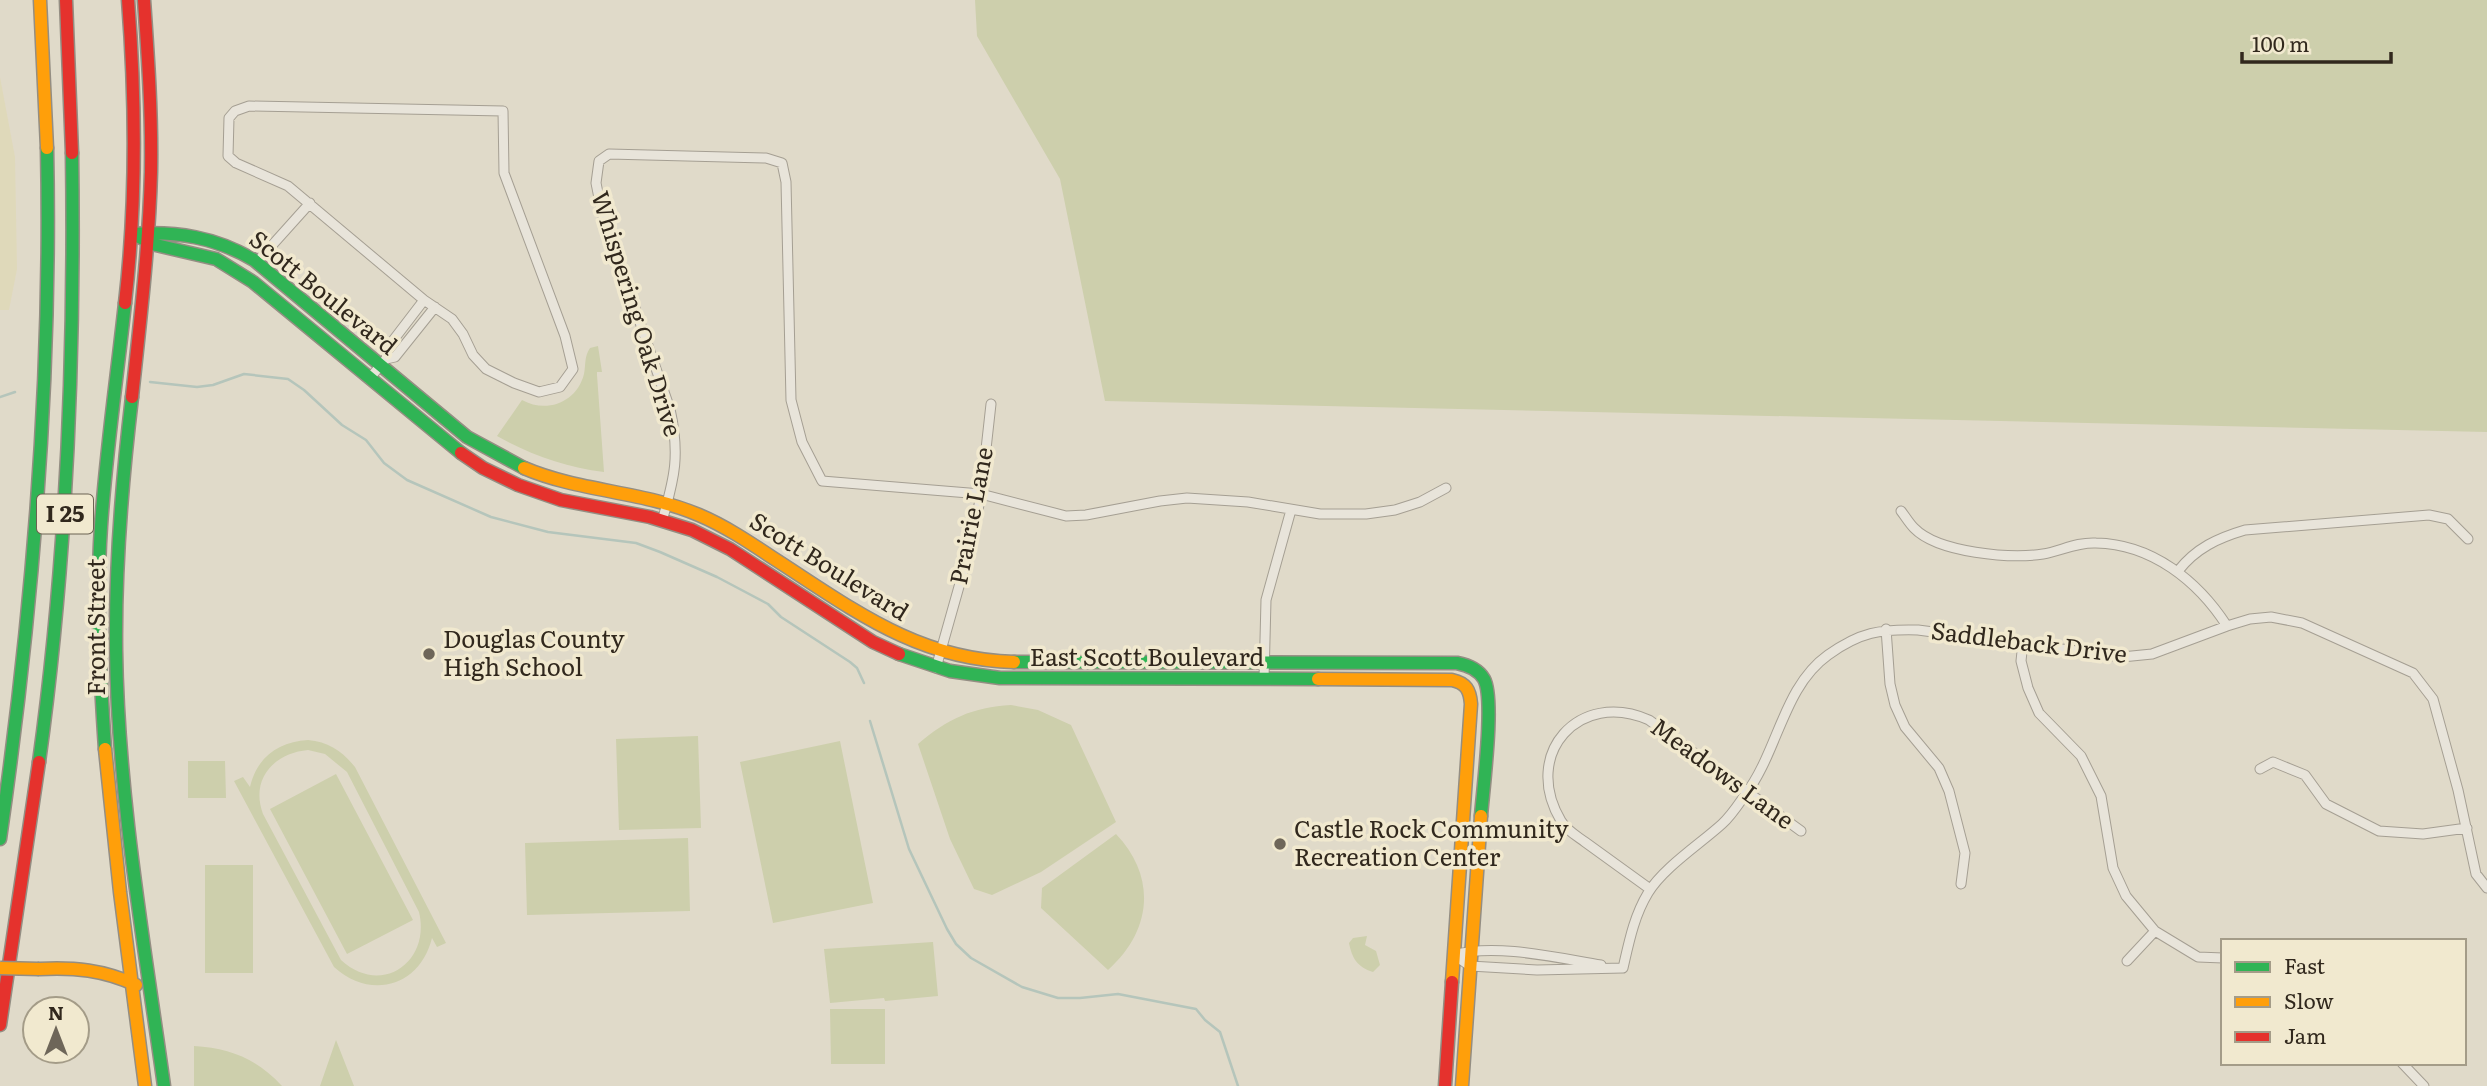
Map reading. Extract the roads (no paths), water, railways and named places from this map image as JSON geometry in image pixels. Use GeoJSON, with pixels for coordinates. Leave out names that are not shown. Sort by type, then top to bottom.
{"type":"FeatureCollection","features":[{"type":"Feature","properties":{"kind":"main road","name":"I 25"},"geometry":{"type":"LineString","coordinates":[[0,839],[29,625],[42,458],[49,218],[40,0]]}},
{"type":"Feature","properties":{"kind":"main road","name":"I 25"},"geometry":{"type":"LineString","coordinates":[[0,1025],[44,720],[62,548],[71,376],[74,239],[66,0]]}},
{"type":"Feature","properties":{"kind":"main road","name":"Front Street"},"geometry":{"type":"LineString","coordinates":[[128,0],[135,103],[132,234],[103,498],[99,614],[104,735],[145,1086]]}},
{"type":"Feature","properties":{"kind":"main road","name":"Front Street"},"geometry":{"type":"LineString","coordinates":[[144,0],[152,118],[148,237],[120,503],[116,625],[122,748],[164,1086]]}},
{"type":"Feature","properties":{"kind":"main road","name":"Scott Boulevard"},"geometry":{"type":"LineString","coordinates":[[148,237],[166,232],[203,236],[228,244],[257,262],[383,363],[467,437],[495,455],[558,481],[667,504],[718,523],[879,625],[940,652]]}},
{"type":"Feature","properties":{"kind":"main road","name":"Scott Boulevard"},"geometry":{"type":"LineString","coordinates":[[132,234],[148,237],[165,248],[204,255],[227,264],[253,282],[444,441],[499,477],[561,500],[692,530],[730,550],[839,621]]}},
{"type":"Feature","properties":{"kind":"main road","name":"East Scott Boulevard"},"geometry":{"type":"LineString","coordinates":[[839,621],[892,652],[936,668],[979,677],[1463,682],[1469,691],[1471,704],[1454,955]]}},
{"type":"Feature","properties":{"kind":"main road","name":"East Scott Boulevard"},"geometry":{"type":"LineString","coordinates":[[940,652],[1010,662],[1265,661],[1457,663],[1472,666],[1488,683],[1489,705],[1471,950]]}},
{"type":"Feature","properties":{"kind":"main road"},"geometry":{"type":"LineString","coordinates":[[1462,1086],[1471,950]]}},
{"type":"Feature","properties":{"kind":"main road"},"geometry":{"type":"LineString","coordinates":[[1445,1086],[1454,955]]}},
{"type":"Feature","properties":{"kind":"main road"},"geometry":{"type":"LineString","coordinates":[[0,968],[91,968],[117,975],[152,994]]}},
{"type":"Feature","properties":{"kind":"street"},"geometry":{"type":"LineString","coordinates":[[249,106],[503,111],[504,173],[565,336],[573,369],[560,387],[539,391],[514,383],[486,369],[473,355],[452,319],[424,300],[310,203],[288,186],[236,163],[228,156],[229,118],[235,111],[249,106]]}},
{"type":"Feature","properties":{"kind":"street","name":"Whispering Oak Drive"},"geometry":{"type":"LineString","coordinates":[[662,521],[676,467],[677,440],[670,409],[602,213],[596,183],[599,161],[609,154],[766,158],[782,163],[786,182],[791,400],[808,458],[822,481],[981,494],[1066,516],[1187,499],[1248,502],[1320,514],[1366,514],[1395,510],[1420,502],[1446,488]]}},
{"type":"Feature","properties":{"kind":"street"},"geometry":{"type":"LineString","coordinates":[[257,262],[310,203]]}},
{"type":"Feature","properties":{"kind":"street"},"geometry":{"type":"LineString","coordinates":[[383,363],[388,347],[424,300]]}},
{"type":"Feature","properties":{"kind":"street"},"geometry":{"type":"LineString","coordinates":[[369,379],[383,363],[395,357],[435,307]]}},
{"type":"Feature","properties":{"kind":"street","name":"Prairie Lane"},"geometry":{"type":"LineString","coordinates":[[936,668],[973,537],[981,494],[991,404]]}},
{"type":"Feature","properties":{"kind":"street"},"geometry":{"type":"LineString","coordinates":[[1264,679],[1266,600],[1291,510]]}},
{"type":"Feature","properties":{"kind":"street"},"geometry":{"type":"LineString","coordinates":[[1901,510],[1913,528],[1923,535],[1969,551],[2043,554],[2071,545],[2094,543],[2113,544],[2135,550],[2178,571],[2199,589],[2227,626]]}},
{"type":"Feature","properties":{"kind":"street"},"geometry":{"type":"LineString","coordinates":[[2178,571],[2204,546],[2245,530],[2429,516],[2448,519],[2468,539]]}},
{"type":"Feature","properties":{"kind":"street","name":"Saddleback Drive"},"geometry":{"type":"LineString","coordinates":[[1623,968],[1633,928],[1650,890],[1686,854],[1724,822],[1747,793],[1770,754],[1803,680],[1826,656],[1843,645],[1867,633],[1886,629],[2023,642],[2122,657],[2152,654],[2250,619],[2271,617],[2302,623],[2413,673],[2434,699],[2476,874],[2487,888]]}},
{"type":"Feature","properties":{"kind":"street"},"geometry":{"type":"LineString","coordinates":[[1886,629],[1890,684],[1895,705],[1905,727],[1939,768],[1949,791],[1965,853],[1961,884]]}},
{"type":"Feature","properties":{"kind":"street"},"geometry":{"type":"LineString","coordinates":[[2023,642],[2021,661],[2028,688],[2039,713],[2081,756],[2101,796],[2113,868],[2126,896],[2155,931],[2198,957],[2221,958]]}},
{"type":"Feature","properties":{"kind":"street","name":"Meadows Lane"},"geometry":{"type":"LineString","coordinates":[[1650,890],[1563,825],[1551,804],[1546,784],[1548,761],[1559,739],[1581,720],[1605,712],[1631,713],[1649,720],[1801,831]]}},
{"type":"Feature","properties":{"kind":"street"},"geometry":{"type":"LineString","coordinates":[[2260,769],[2273,762],[2305,775],[2326,804],[2379,831],[2423,834],[2466,828]]}},
{"type":"Feature","properties":{"kind":"street"},"geometry":{"type":"LineString","coordinates":[[2127,961],[2155,931]]}},
{"type":"Feature","properties":{"kind":"street"},"geometry":{"type":"LineString","coordinates":[[1454,955],[1471,950],[1540,954],[1623,968]]}},
{"type":"Feature","properties":{"kind":"street"},"geometry":{"type":"LineString","coordinates":[[1454,955],[1470,965],[1537,970],[1623,968]]}},
{"type":"Feature","properties":{"kind":"street"},"geometry":{"type":"LineString","coordinates":[[2404,1065],[2422,1086]]}},
{"type":"Feature","properties":{"kind":"waterway"},"geometry":{"type":"LineString","coordinates":[[150,382],[197,387],[213,385],[244,374],[288,379],[342,425],[366,440],[384,463],[407,480],[491,517],[548,532],[636,543],[717,577],[768,604],[781,617],[850,662],[857,668],[864,683]]}},
{"type":"Feature","properties":{"kind":"waterway"},"geometry":{"type":"LineString","coordinates":[[0,397],[15,392]]}},
{"type":"Feature","properties":{"kind":"waterway"},"geometry":{"type":"LineString","coordinates":[[870,721],[909,849],[956,944],[971,958],[1022,987],[1058,998],[1118,994],[1196,1009],[1220,1032],[1238,1086]]}},
{"type":"Feature","properties":{"kind":"place","name":"Douglas County High School"},"geometry":{"type":"Point","coordinates":[429,654]}},
{"type":"Feature","properties":{"kind":"place","name":"Castle Rock Community Recreation Center"},"geometry":{"type":"Point","coordinates":[1280,844]}}]}
